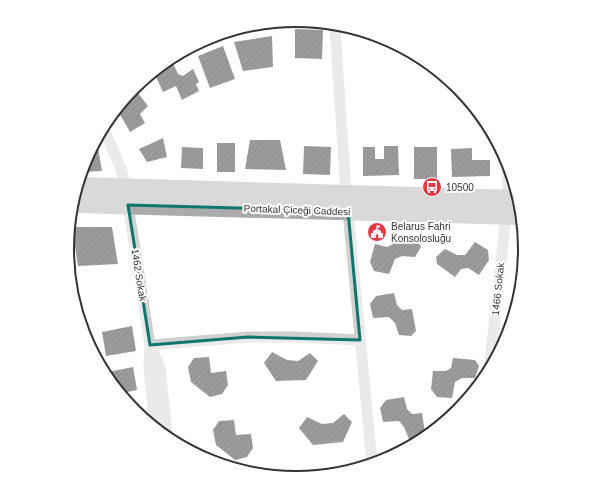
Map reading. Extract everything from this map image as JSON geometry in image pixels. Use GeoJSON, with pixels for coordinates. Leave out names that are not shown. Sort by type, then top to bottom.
{"type":"FeatureCollection","features":[{"type":"Feature","properties":{"kind":"main road","name":"Portakal Çiceği Caddesi"},"geometry":{"type":"LineString","coordinates":[[83,187],[127,197],[348,212],[512,207]]}},
{"type":"Feature","properties":{"kind":"main road","name":"Portakal Çiceği Caddesi"},"geometry":{"type":"LineString","coordinates":[[79,204],[127,197],[346,194],[512,207]]}},
{"type":"Feature","properties":{"kind":"street"},"geometry":{"type":"LineString","coordinates":[[335,30],[346,194]]}},
{"type":"Feature","properties":{"kind":"street","name":"1462 Sokak"},"geometry":{"type":"LineString","coordinates":[[106,135],[121,169],[127,197],[150,345],[149,370],[154,420]]}},
{"type":"Feature","properties":{"kind":"street","name":"1466 Sokak"},"geometry":{"type":"LineString","coordinates":[[491,354],[512,207],[511,195]]}},
{"type":"Feature","properties":{"kind":"street"},"geometry":{"type":"LineString","coordinates":[[348,212],[372,457]]}},
{"type":"Feature","properties":{"kind":"street"},"geometry":{"type":"LineString","coordinates":[[150,345],[248,337],[360,340]]}},
{"type":"Feature","properties":{"kind":"street","name":"1462 Sokak"},"geometry":{"type":"LineString","coordinates":[[150,345],[160,368],[167,429]]}},
{"type":"Feature","properties":{"kind":"highlighted area"},"geometry":{"type":"Polygon","coordinates":[[[128,205],[348,211],[360,340],[248,337],[150,345],[128,205]]]}},
{"type":"Feature","properties":{"kind":"building"},"geometry":{"type":"Polygon","coordinates":[[[295,29],[323,30],[322,59],[295,58],[295,29]]]}},
{"type":"Feature","properties":{"kind":"building"},"geometry":{"type":"Polygon","coordinates":[[[272,36],[273,67],[243,71],[234,42],[272,36]]]}},
{"type":"Feature","properties":{"kind":"building"},"geometry":{"type":"Polygon","coordinates":[[[223,46],[235,79],[210,88],[198,56],[223,46]]]}},
{"type":"Feature","properties":{"kind":"building"},"geometry":{"type":"Polygon","coordinates":[[[173,64],[178,74],[183,76],[193,69],[199,82],[196,84],[199,91],[182,100],[176,86],[163,92],[156,77],[161,73],[173,64]]]}},
{"type":"Feature","properties":{"kind":"building"},"geometry":{"type":"Polygon","coordinates":[[[138,93],[148,106],[140,114],[145,123],[130,132],[120,114],[138,93]]]}},
{"type":"Feature","properties":{"kind":"building"},"geometry":{"type":"Polygon","coordinates":[[[163,138],[167,157],[147,162],[139,149],[163,138]]]}},
{"type":"Feature","properties":{"kind":"building"},"geometry":{"type":"Polygon","coordinates":[[[250,140],[280,140],[286,170],[245,169],[250,140]]]}},
{"type":"Feature","properties":{"kind":"building"},"geometry":{"type":"Polygon","coordinates":[[[217,143],[235,143],[235,172],[217,172],[217,143]]]}},
{"type":"Feature","properties":{"kind":"building"},"geometry":{"type":"Polygon","coordinates":[[[304,146],[331,147],[330,175],[303,174],[304,146]]]}},
{"type":"Feature","properties":{"kind":"building"},"geometry":{"type":"Polygon","coordinates":[[[384,146],[398,146],[399,175],[363,176],[363,147],[375,147],[375,159],[384,159],[384,146]]]}},
{"type":"Feature","properties":{"kind":"building"},"geometry":{"type":"Polygon","coordinates":[[[182,147],[203,148],[203,169],[181,168],[182,147]]]}},
{"type":"Feature","properties":{"kind":"building"},"geometry":{"type":"Polygon","coordinates":[[[414,147],[437,147],[437,179],[414,179],[414,147]]]}},
{"type":"Feature","properties":{"kind":"building"},"geometry":{"type":"Polygon","coordinates":[[[472,148],[472,160],[490,160],[490,176],[452,177],[451,149],[472,148]]]}},
{"type":"Feature","properties":{"kind":"building"},"geometry":{"type":"Polygon","coordinates":[[[98,149],[102,171],[88,172],[98,149]]]}},
{"type":"Feature","properties":{"kind":"building"},"geometry":{"type":"Polygon","coordinates":[[[75,227],[112,227],[118,264],[78,266],[74,240],[75,227]]]}},
{"type":"Feature","properties":{"kind":"building"},"geometry":{"type":"Polygon","coordinates":[[[396,235],[418,241],[421,247],[415,257],[402,256],[395,259],[389,274],[374,271],[370,262],[375,244],[387,247],[393,244],[396,235]]]}},
{"type":"Feature","properties":{"kind":"building"},"geometry":{"type":"Polygon","coordinates":[[[475,242],[488,250],[489,260],[479,275],[468,268],[461,269],[455,277],[437,264],[436,257],[445,249],[457,255],[465,255],[475,242]]]}},
{"type":"Feature","properties":{"kind":"building"},"geometry":{"type":"Polygon","coordinates":[[[394,293],[397,305],[402,310],[412,309],[416,331],[411,336],[399,335],[395,323],[389,317],[373,318],[370,304],[376,296],[394,293]]]}},
{"type":"Feature","properties":{"kind":"building"},"geometry":{"type":"Polygon","coordinates":[[[132,326],[136,351],[106,356],[102,332],[132,326]]]}},
{"type":"Feature","properties":{"kind":"building"},"geometry":{"type":"Polygon","coordinates":[[[272,352],[287,360],[298,361],[310,353],[318,361],[306,380],[276,381],[264,363],[272,352]]]}},
{"type":"Feature","properties":{"kind":"building"},"geometry":{"type":"Polygon","coordinates":[[[209,357],[211,373],[226,371],[228,385],[222,394],[210,397],[191,382],[188,367],[194,358],[209,357]]]}},
{"type":"Feature","properties":{"kind":"building"},"geometry":{"type":"Polygon","coordinates":[[[453,358],[475,360],[479,366],[475,378],[462,378],[455,382],[452,398],[437,397],[431,389],[433,371],[446,371],[451,368],[453,358]]]}},
{"type":"Feature","properties":{"kind":"building"},"geometry":{"type":"Polygon","coordinates":[[[133,367],[137,390],[127,392],[111,371],[133,367]]]}},
{"type":"Feature","properties":{"kind":"building"},"geometry":{"type":"Polygon","coordinates":[[[404,397],[407,409],[412,414],[422,413],[425,430],[409,439],[404,427],[399,421],[383,422],[380,408],[386,400],[404,397]]]}},
{"type":"Feature","properties":{"kind":"building"},"geometry":{"type":"Polygon","coordinates":[[[344,414],[352,422],[343,442],[313,445],[299,428],[307,417],[322,424],[333,423],[344,414]]]}},
{"type":"Feature","properties":{"kind":"building"},"geometry":{"type":"Polygon","coordinates":[[[234,420],[236,435],[251,434],[253,448],[247,457],[235,460],[216,445],[213,430],[219,421],[234,420]]]}},
{"type":"Feature","properties":{"kind":"place","name":"10500"},"geometry":{"type":"Point","coordinates":[432,187]}},
{"type":"Feature","properties":{"kind":"place","name":"Belarus Fahri Konsolosluğu"},"geometry":{"type":"Point","coordinates":[377,232]}}]}
